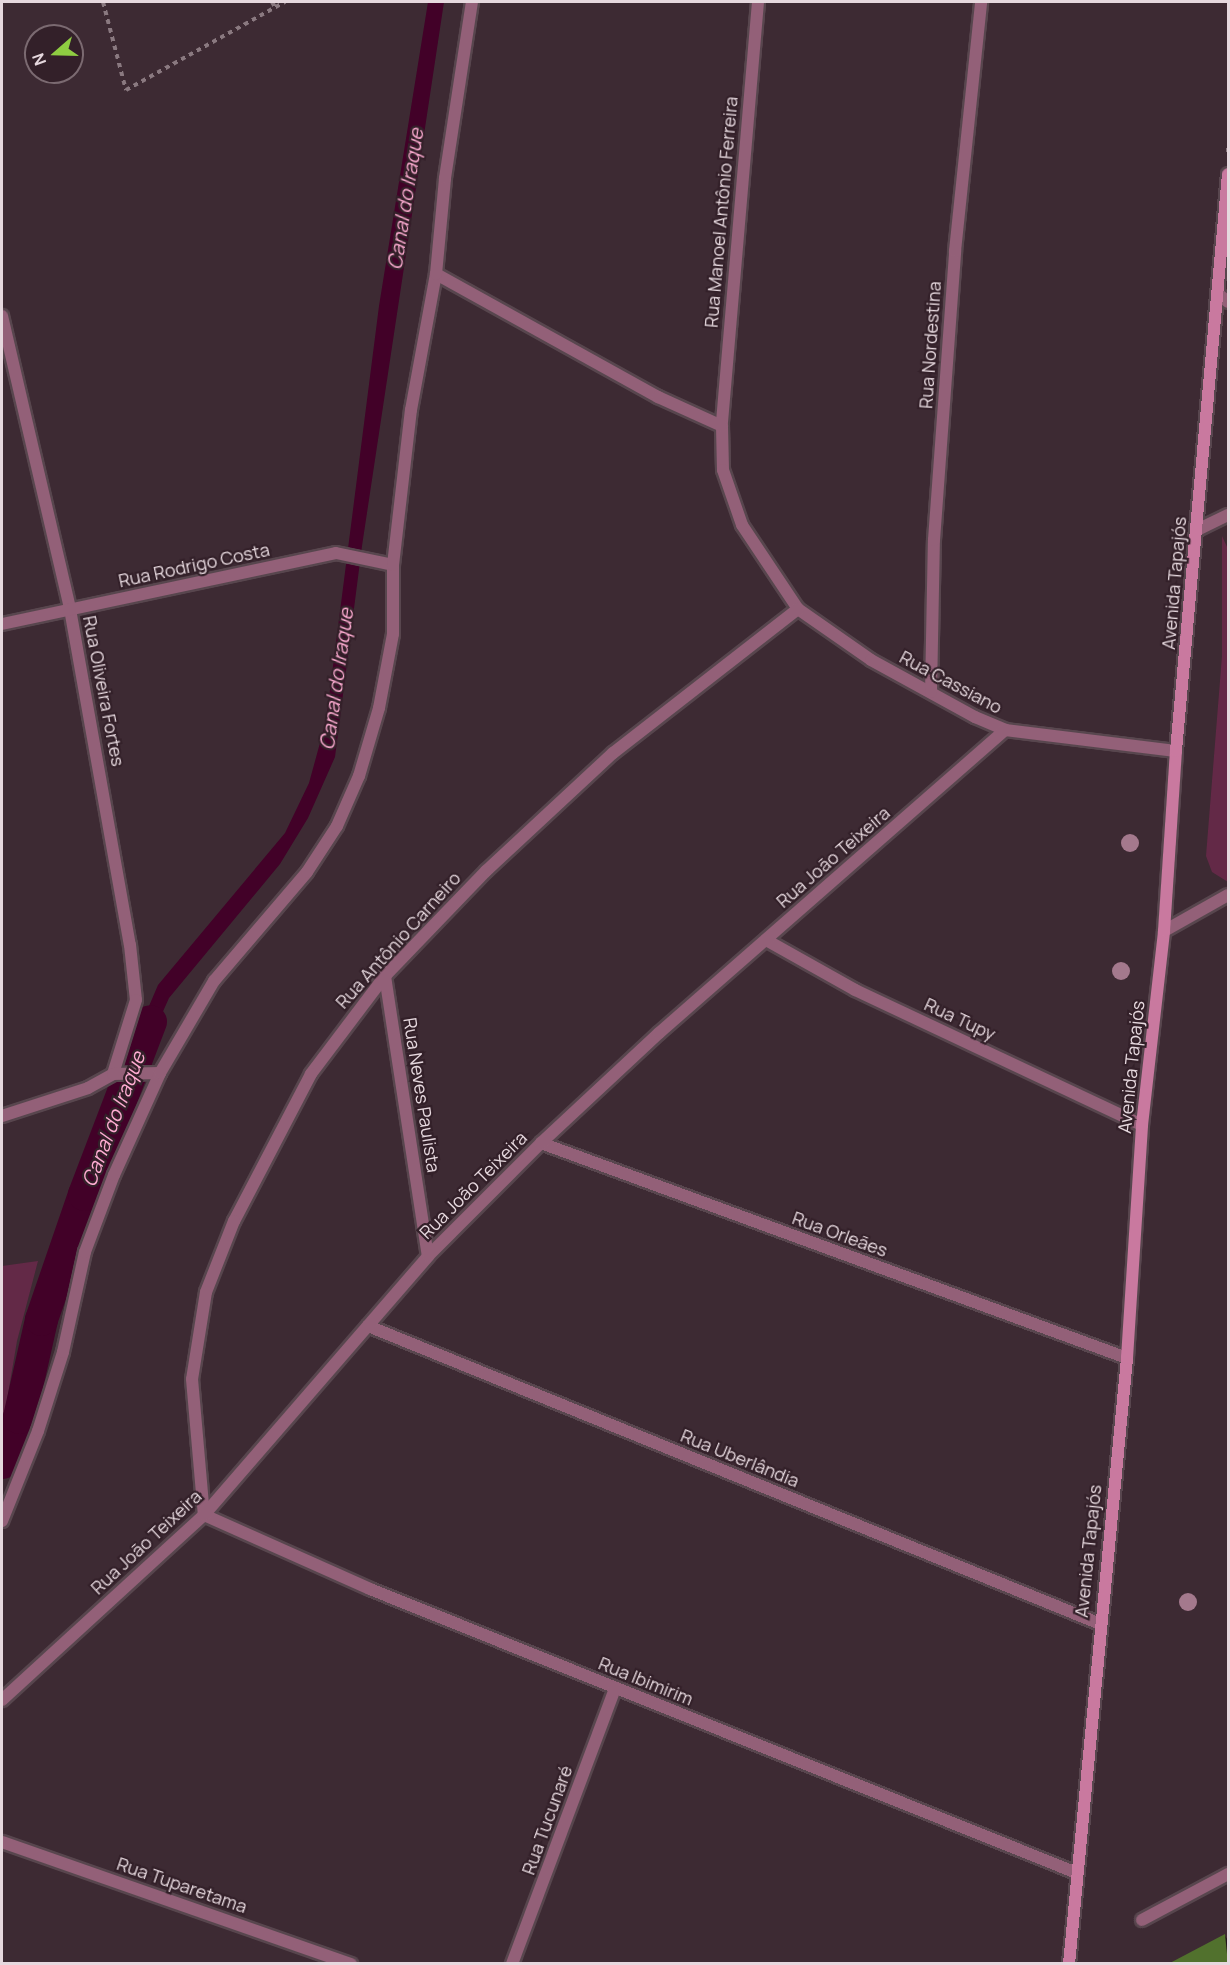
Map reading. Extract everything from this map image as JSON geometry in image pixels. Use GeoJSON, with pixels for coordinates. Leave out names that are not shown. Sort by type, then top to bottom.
{"type":"FeatureCollection","features":[{"type":"Feature","properties":{"kind":"main road","name":"Avenida Tapajós"},"geometry":{"type":"LineString","coordinates":[[1069,1964],[1098,1623],[1127,1358],[1142,1125],[1164,931],[1176,751],[1217,293],[1226,227],[1228,174]]}},
{"type":"Feature","properties":{"kind":"street"},"geometry":{"type":"LineString","coordinates":[[2,1521],[38,1431],[63,1352],[85,1252],[114,1175],[160,1073],[214,981],[307,872],[337,826],[359,776],[379,708],[393,634],[393,566],[411,410],[436,274],[446,178],[472,2]]}},
{"type":"Feature","properties":{"kind":"street","name":"Rua Manoel Antônio Ferreira"},"geometry":{"type":"LineString","coordinates":[[758,2],[722,426],[723,470],[731,501],[756,548],[798,609]]}},
{"type":"Feature","properties":{"kind":"street","name":"Rua Nordestina"},"geometry":{"type":"LineString","coordinates":[[931,692],[934,540],[954,262],[981,2]]}},
{"type":"Feature","properties":{"kind":"street"},"geometry":{"type":"LineString","coordinates":[[436,274],[658,397],[722,426]]}},
{"type":"Feature","properties":{"kind":"street"},"geometry":{"type":"LineString","coordinates":[[1217,293],[1228,302]]}},
{"type":"Feature","properties":{"kind":"street","name":"Rua Oliveira Fortes"},"geometry":{"type":"LineString","coordinates":[[2,316],[70,609],[104,789],[136,1000],[113,1074]]}},
{"type":"Feature","properties":{"kind":"street"},"geometry":{"type":"LineString","coordinates":[[1197,530],[1228,514]]}},
{"type":"Feature","properties":{"kind":"street","name":"Rua Rodrigo Costa"},"geometry":{"type":"LineString","coordinates":[[2,624],[336,553],[393,566]]}},
{"type":"Feature","properties":{"kind":"street","name":"Rua Cassiano"},"geometry":{"type":"LineString","coordinates":[[798,609],[872,660],[1005,730],[1176,751]]}},
{"type":"Feature","properties":{"kind":"street","name":"Rua Antônio Carneiro"},"geometry":{"type":"LineString","coordinates":[[204,1515],[192,1413],[192,1379],[206,1292],[234,1221],[311,1074],[385,976],[486,872],[613,753],[798,609]]}},
{"type":"Feature","properties":{"kind":"street","name":"Rua João Teixeira"},"geometry":{"type":"LineString","coordinates":[[2,1700],[204,1515],[428,1256],[540,1143],[1005,730]]}},
{"type":"Feature","properties":{"kind":"street"},"geometry":{"type":"LineString","coordinates":[[1164,931],[1228,895]]}},
{"type":"Feature","properties":{"kind":"street","name":"Rua Tupy"},"geometry":{"type":"LineString","coordinates":[[766,940],[855,990],[1142,1125]]}},
{"type":"Feature","properties":{"kind":"street","name":"Rua Neves Paulista"},"geometry":{"type":"LineString","coordinates":[[385,976],[428,1256]]}},
{"type":"Feature","properties":{"kind":"street"},"geometry":{"type":"LineString","coordinates":[[2,1116],[88,1088],[113,1074],[160,1073]]}},
{"type":"Feature","properties":{"kind":"street","name":"Rua Orleães"},"geometry":{"type":"LineString","coordinates":[[540,1143],[1127,1358]]}},
{"type":"Feature","properties":{"kind":"street","name":"Rua Uberlândia"},"geometry":{"type":"LineString","coordinates":[[368,1326],[1098,1623]]}},
{"type":"Feature","properties":{"kind":"street","name":"Rua Ibimirim"},"geometry":{"type":"LineString","coordinates":[[204,1515],[370,1589],[1077,1873]]}},
{"type":"Feature","properties":{"kind":"street","name":"Rua Tucunaré"},"geometry":{"type":"LineString","coordinates":[[512,1964],[615,1688]]}},
{"type":"Feature","properties":{"kind":"street","name":"Rua Tuparetama"},"geometry":{"type":"LineString","coordinates":[[2,1842],[351,1964]]}},
{"type":"Feature","properties":{"kind":"street"},"geometry":{"type":"LineString","coordinates":[[1142,1920],[1228,1874]]}},
{"type":"Feature","properties":{"kind":"path"},"geometry":{"type":"LineString","coordinates":[[103,2],[126,90],[285,2]]}},
{"type":"Feature","properties":{"kind":"path"},"geometry":{"type":"LineString","coordinates":[[272,2],[275,7]]}},
{"type":"Feature","properties":{"kind":"shaded area"},"geometry":{"type":"Polygon","coordinates":[[[1222,536],[1228,549],[1228,882],[1212,872],[1206,856],[1222,656],[1222,536]]]}},
{"type":"Feature","properties":{"kind":"shaded area"},"geometry":{"type":"Polygon","coordinates":[[[38,1261],[17,1341],[2,1429],[2,1266],[38,1261]]]}},
{"type":"Feature","properties":{"kind":"water"},"geometry":{"type":"Polygon","coordinates":[[[428,2],[444,2],[362,546],[335,757],[308,818],[280,864],[169,998],[140,1063],[126,1060],[158,985],[285,833],[309,783],[326,721],[379,306],[428,2]]]}},
{"type":"Feature","properties":{"kind":"building"},"geometry":{"type":"Polygon","coordinates":[[[1225,1934],[1228,1964],[1168,1964],[1225,1934]]]}},
{"type":"Feature","properties":{"kind":"waterway","name":"Canal do Iraque"},"geometry":{"type":"LineString","coordinates":[[2,1462],[19,1417],[41,1319],[84,1194],[150,1021]]}}]}
